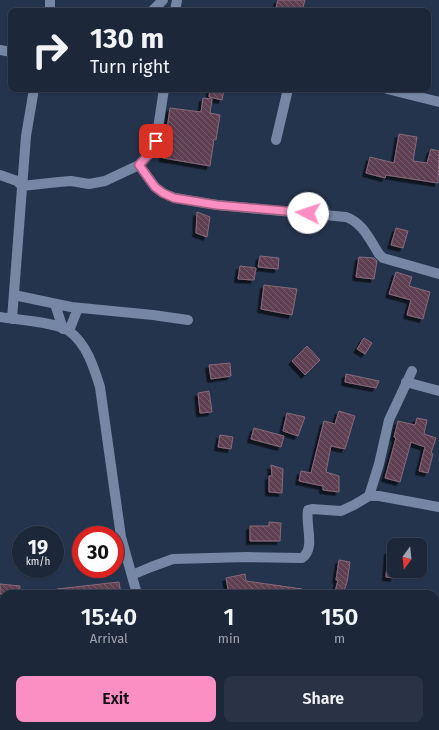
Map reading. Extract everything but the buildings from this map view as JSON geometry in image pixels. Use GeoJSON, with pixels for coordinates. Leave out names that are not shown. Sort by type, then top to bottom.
{"type":"FeatureCollection","features":[{"type":"Feature","properties":{"kind":"street"},"geometry":{"type":"LineString","coordinates":[[155,8],[163,0]]}},
{"type":"Feature","properties":{"kind":"street"},"geometry":{"type":"LineString","coordinates":[[12,319],[26,136],[33,92]]}},
{"type":"Feature","properties":{"kind":"street"},"geometry":{"type":"LineString","coordinates":[[22,186],[71,181],[89,184],[105,181],[139,165],[152,151],[156,141],[164,92]]}},
{"type":"Feature","properties":{"kind":"street"},"geometry":{"type":"LineString","coordinates":[[276,140],[287,92]]}},
{"type":"Feature","properties":{"kind":"street"},"geometry":{"type":"LineString","coordinates":[[399,92],[439,102]]}},
{"type":"Feature","properties":{"kind":"street"},"geometry":{"type":"LineString","coordinates":[[139,165],[155,187],[174,198],[217,205],[340,216],[354,219],[383,258],[439,274]]}},
{"type":"Feature","properties":{"kind":"street"},"geometry":{"type":"LineString","coordinates":[[0,175],[17,181],[22,186]]}},
{"type":"Feature","properties":{"kind":"street"},"geometry":{"type":"LineString","coordinates":[[14,295],[78,308],[154,315],[188,320]]}},
{"type":"Feature","properties":{"kind":"street"},"geometry":{"type":"LineString","coordinates":[[55,304],[66,330],[82,346],[93,366],[100,387],[121,537],[137,590]]}},
{"type":"Feature","properties":{"kind":"street"},"geometry":{"type":"LineString","coordinates":[[66,330],[78,308]]}},
{"type":"Feature","properties":{"kind":"street"},"geometry":{"type":"LineString","coordinates":[[0,317],[54,325],[66,330]]}},
{"type":"Feature","properties":{"kind":"street"},"geometry":{"type":"LineString","coordinates":[[369,496],[380,464],[388,420],[412,371]]}},
{"type":"Feature","properties":{"kind":"street"},"geometry":{"type":"LineString","coordinates":[[406,382],[439,391]]}},
{"type":"Feature","properties":{"kind":"street"},"geometry":{"type":"LineString","coordinates":[[132,575],[173,559],[247,557],[302,558],[306,555],[309,546],[308,510],[341,511],[369,496],[379,496],[439,507]]}},
{"type":"Feature","properties":{"kind":"route"},"geometry":{"type":"LineString","coordinates":[[156,141],[152,151],[139,165],[155,187],[163,193],[174,198],[217,205],[308,213]]}}]}
